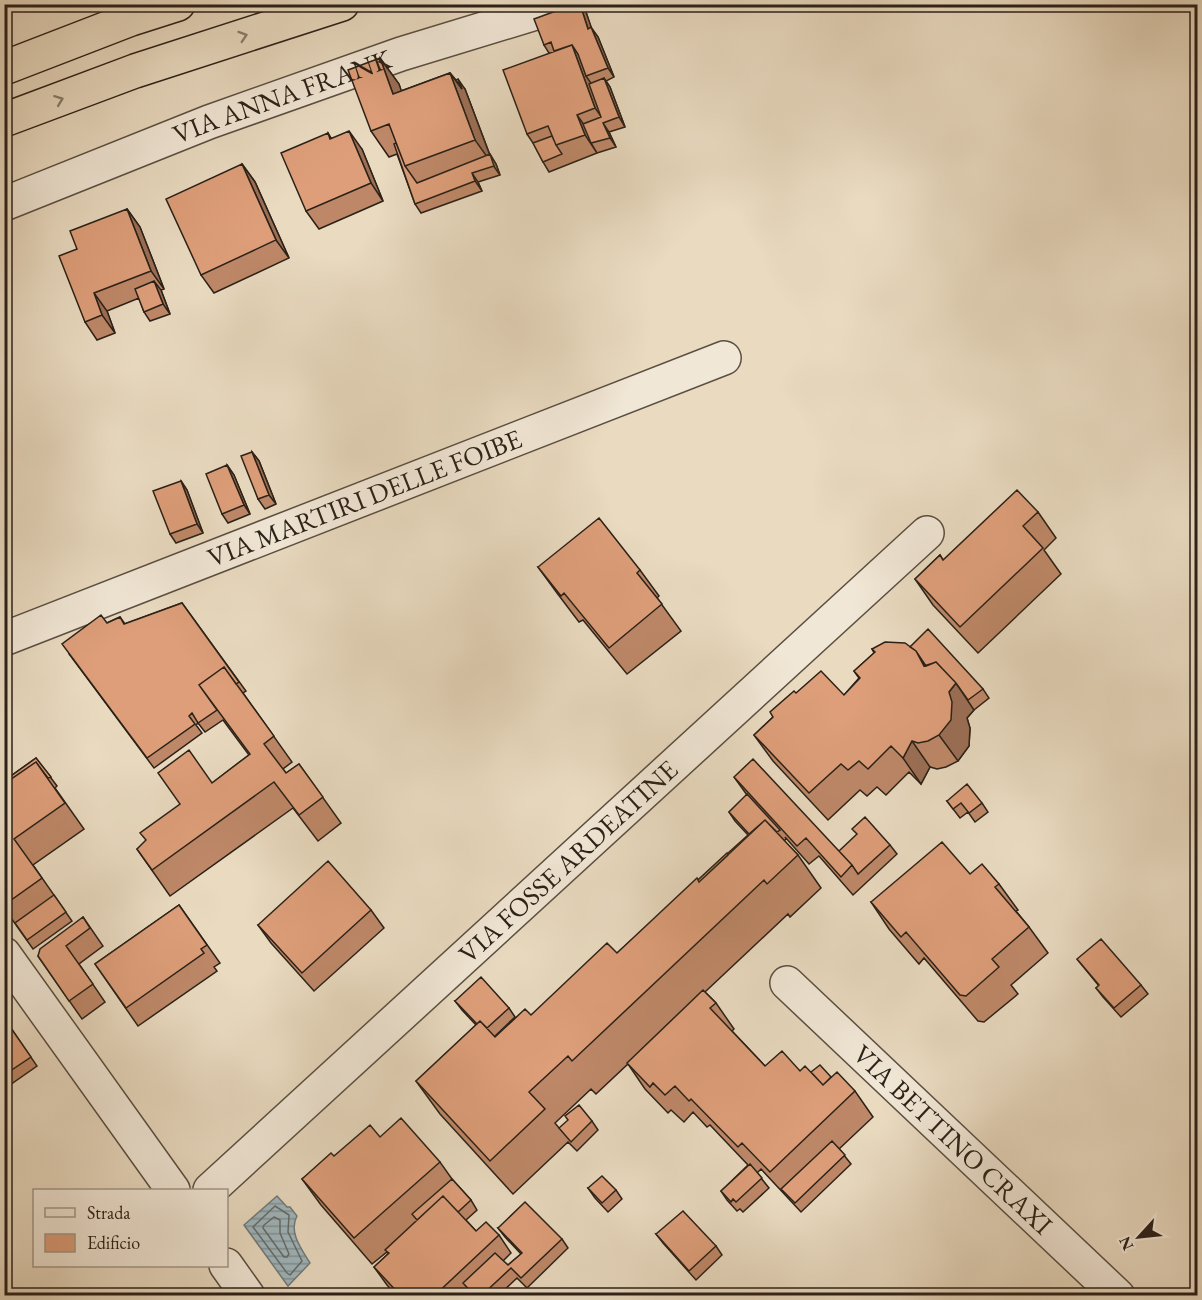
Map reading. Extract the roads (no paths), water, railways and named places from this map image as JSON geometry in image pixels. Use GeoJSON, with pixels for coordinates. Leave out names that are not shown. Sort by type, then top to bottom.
{"type":"FeatureCollection","features":[{"type":"Feature","properties":{"kind":"highway"},"geometry":{"type":"LineString","coordinates":[[4,68],[142,12],[178,4]]}},
{"type":"Feature","properties":{"kind":"highway"},"geometry":{"type":"LineString","coordinates":[[4,120],[135,71],[342,4]]}},
{"type":"Feature","properties":{"kind":"street","name":"VIA ANNA FRANK"},"geometry":{"type":"LineString","coordinates":[[4,204],[209,122],[401,54],[565,4]]}},
{"type":"Feature","properties":{"kind":"street","name":"VIA MARTIRI DELLE FOIBE"},"geometry":{"type":"LineString","coordinates":[[4,639],[724,358]]}},
{"type":"Feature","properties":{"kind":"street","name":"VIA FOSSE ARDEATINE"},"geometry":{"type":"LineString","coordinates":[[212,1189],[927,533]]}},
{"type":"Feature","properties":{"kind":"street"},"geometry":{"type":"LineString","coordinates":[[4,954],[172,1189]]}},
{"type":"Feature","properties":{"kind":"street","name":"VIA BETTINO CRAXI"},"geometry":{"type":"LineString","coordinates":[[787,983],[1118,1296]]}},
{"type":"Feature","properties":{"kind":"street"},"geometry":{"type":"LineString","coordinates":[[227,1267],[248,1296]]}},
{"type":"Feature","properties":{"kind":"water"},"geometry":{"type":"Polygon","coordinates":[[[277,1196],[297,1216],[295,1234],[310,1263],[288,1286],[244,1225],[277,1196]]]}}]}
